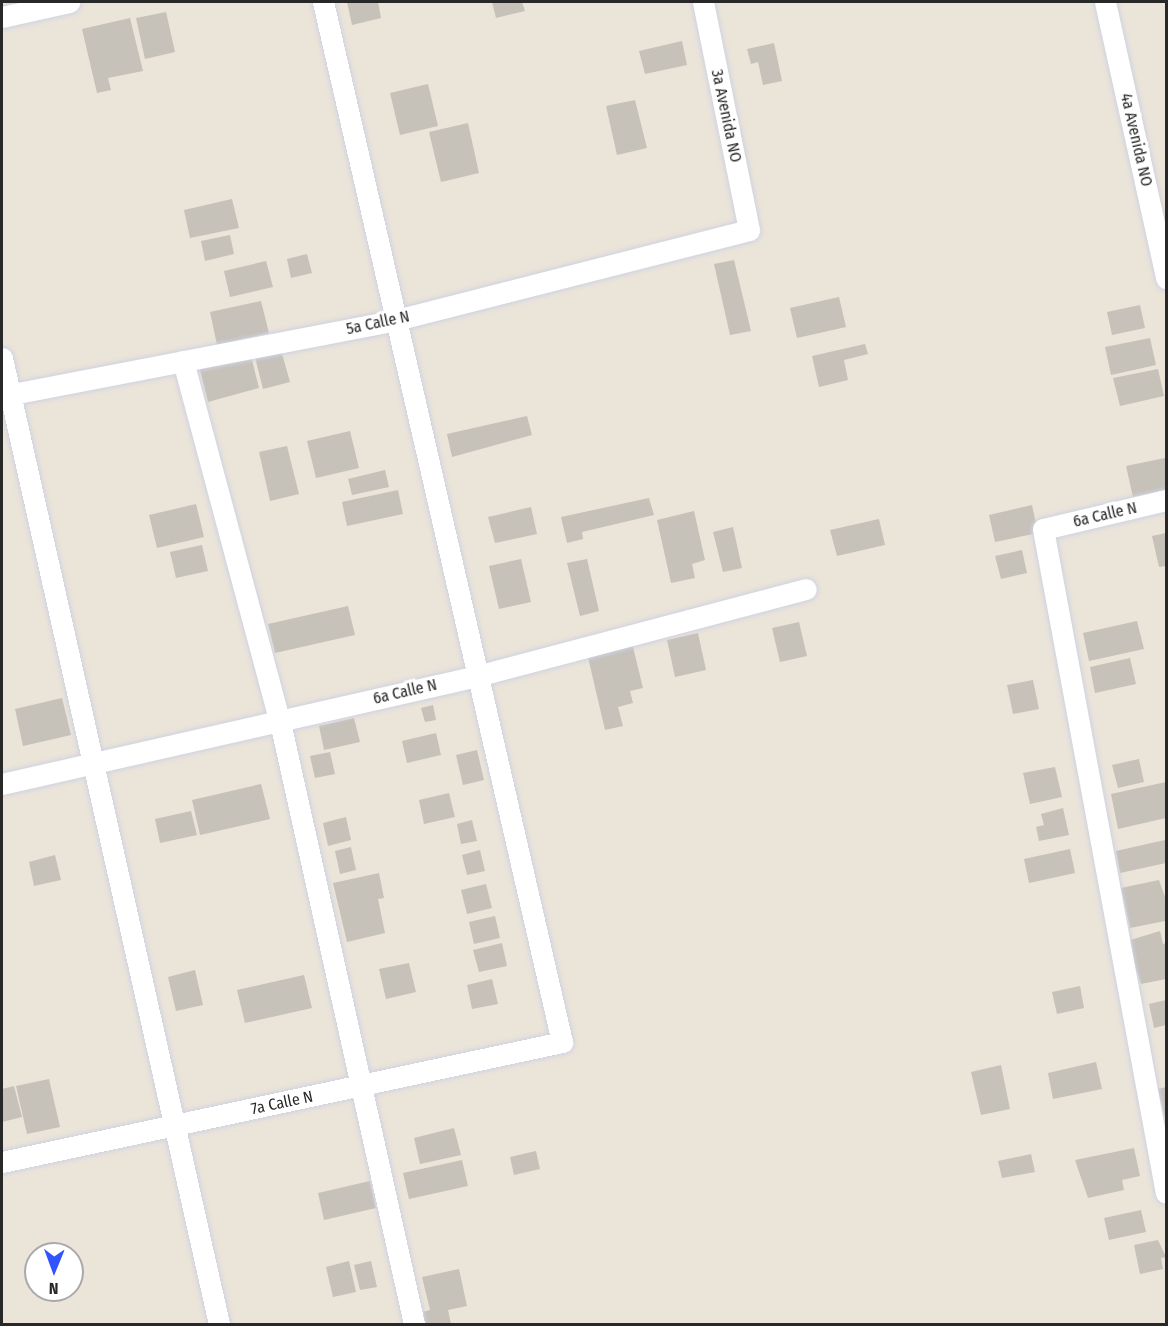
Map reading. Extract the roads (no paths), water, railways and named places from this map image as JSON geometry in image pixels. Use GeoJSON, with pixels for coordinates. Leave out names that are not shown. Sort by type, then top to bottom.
{"type":"FeatureCollection","features":[{"type":"Feature","properties":{"kind":"street"},"geometry":{"type":"LineString","coordinates":[[2,17],[69,2]]}},
{"type":"Feature","properties":{"kind":"street"},"geometry":{"type":"LineString","coordinates":[[323,2],[477,676]]}},
{"type":"Feature","properties":{"kind":"street","name":"3a Avenida NO"},"geometry":{"type":"LineString","coordinates":[[703,2],[749,230]]}},
{"type":"Feature","properties":{"kind":"street","name":"4a Avenida NO"},"geometry":{"type":"LineString","coordinates":[[1105,2],[1167,278]]}},
{"type":"Feature","properties":{"kind":"street","name":"5a Calle N"},"geometry":{"type":"LineString","coordinates":[[6,395],[396,320],[749,230]]}},
{"type":"Feature","properties":{"kind":"street"},"geometry":{"type":"LineString","coordinates":[[2,358],[6,395],[93,763],[219,1324]]}},
{"type":"Feature","properties":{"kind":"street"},"geometry":{"type":"LineString","coordinates":[[183,361],[280,722],[417,1324]]}},
{"type":"Feature","properties":{"kind":"street","name":"6a Calle N"},"geometry":{"type":"LineString","coordinates":[[1167,500],[1043,529],[1167,1193]]}},
{"type":"Feature","properties":{"kind":"street","name":"6a Calle N"},"geometry":{"type":"LineString","coordinates":[[2,784],[477,676],[806,589]]}},
{"type":"Feature","properties":{"kind":"street","name":"7a Calle N"},"geometry":{"type":"LineString","coordinates":[[2,1162],[562,1042],[477,676]]}}]}
